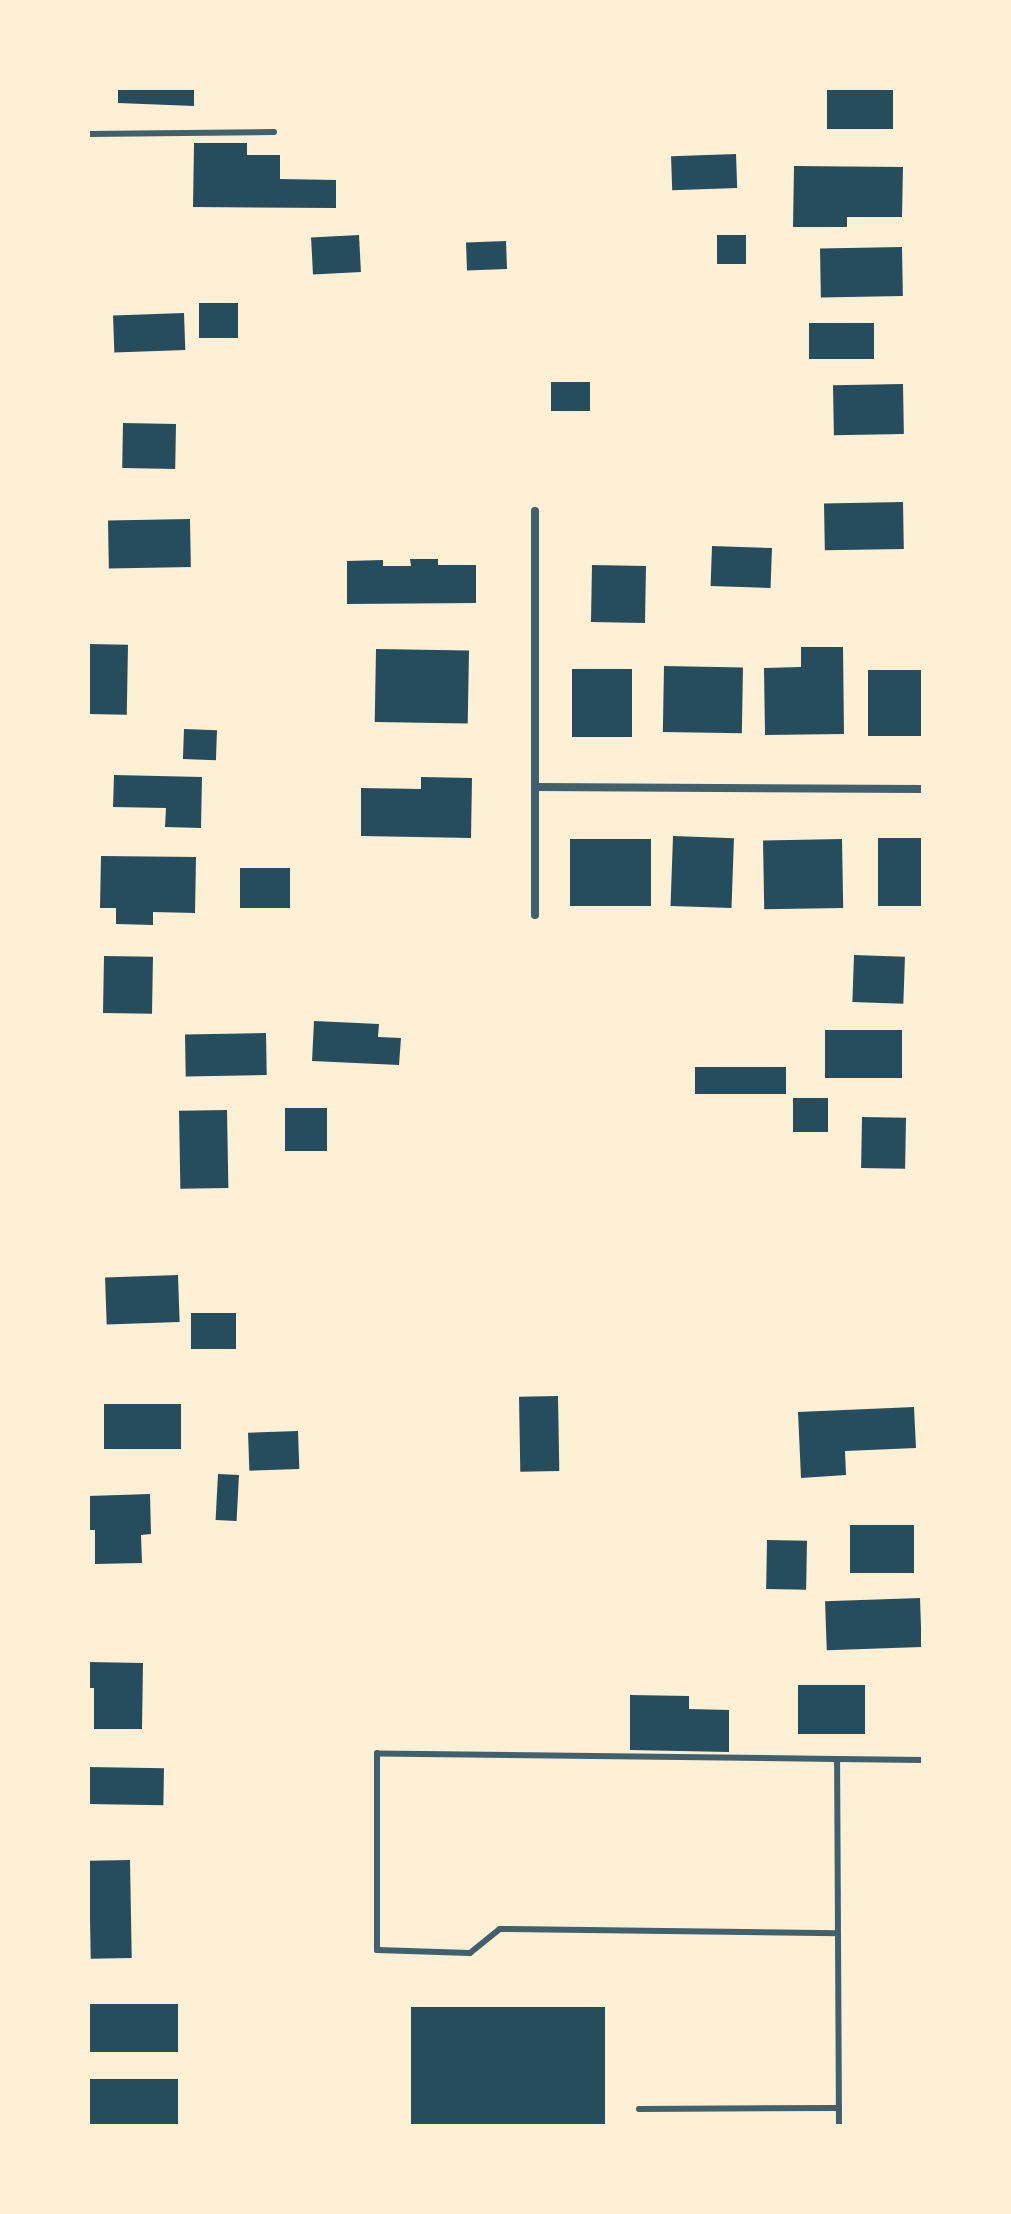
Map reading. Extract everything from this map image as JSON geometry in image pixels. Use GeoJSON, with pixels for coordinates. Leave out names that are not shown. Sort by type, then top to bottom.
{"type":"FeatureCollection","features":[{"type":"Feature","properties":{"kind":"street"},"geometry":{"type":"LineString","coordinates":[[535,511],[535,915]]}},
{"type":"Feature","properties":{"kind":"street"},"geometry":{"type":"LineString","coordinates":[[535,787],[923,789]]}},
{"type":"Feature","properties":{"kind":"lane"},"geometry":{"type":"LineString","coordinates":[[88,134],[274,132]]}},
{"type":"Feature","properties":{"kind":"lane"},"geometry":{"type":"LineString","coordinates":[[838,1933],[500,1929],[470,1953],[377,1950],[377,1753],[923,1760]]}},
{"type":"Feature","properties":{"kind":"lane"},"geometry":{"type":"LineString","coordinates":[[837,1759],[839,2126]]}},
{"type":"Feature","properties":{"kind":"lane"},"geometry":{"type":"LineString","coordinates":[[639,2109],[839,2108]]}},
{"type":"Feature","properties":{"kind":"building"},"geometry":{"type":"Polygon","coordinates":[[[118,88],[194,88],[194,106],[118,103],[118,88]]]}},
{"type":"Feature","properties":{"kind":"building"},"geometry":{"type":"Polygon","coordinates":[[[827,88],[893,88],[893,129],[827,129],[827,88]]]}},
{"type":"Feature","properties":{"kind":"building"},"geometry":{"type":"Polygon","coordinates":[[[194,143],[247,143],[247,155],[280,155],[280,179],[336,180],[336,208],[193,207],[194,143]]]}},
{"type":"Feature","properties":{"kind":"building"},"geometry":{"type":"Polygon","coordinates":[[[736,154],[737,188],[672,190],[671,156],[736,154]]]}},
{"type":"Feature","properties":{"kind":"building"},"geometry":{"type":"Polygon","coordinates":[[[794,166],[903,167],[902,217],[847,217],[847,227],[793,227],[794,166]]]}},
{"type":"Feature","properties":{"kind":"building"},"geometry":{"type":"Polygon","coordinates":[[[359,235],[361,272],[313,274],[311,238],[359,235]]]}},
{"type":"Feature","properties":{"kind":"building"},"geometry":{"type":"Polygon","coordinates":[[[717,235],[746,235],[746,264],[717,264],[717,235]]]}},
{"type":"Feature","properties":{"kind":"building"},"geometry":{"type":"Polygon","coordinates":[[[506,241],[507,269],[467,270],[466,242],[506,241]]]}},
{"type":"Feature","properties":{"kind":"building"},"geometry":{"type":"Polygon","coordinates":[[[902,247],[903,296],[821,297],[820,248],[902,247]]]}},
{"type":"Feature","properties":{"kind":"building"},"geometry":{"type":"Polygon","coordinates":[[[199,303],[238,303],[238,338],[199,338],[199,303]]]}},
{"type":"Feature","properties":{"kind":"building"},"geometry":{"type":"Polygon","coordinates":[[[184,313],[185,350],[114,352],[113,315],[184,313]]]}},
{"type":"Feature","properties":{"kind":"building"},"geometry":{"type":"Polygon","coordinates":[[[809,323],[874,323],[874,359],[809,359],[809,323]]]}},
{"type":"Feature","properties":{"kind":"building"},"geometry":{"type":"Polygon","coordinates":[[[551,382],[590,382],[590,411],[551,411],[551,382]]]}},
{"type":"Feature","properties":{"kind":"building"},"geometry":{"type":"Polygon","coordinates":[[[903,384],[904,434],[834,435],[833,385],[903,384]]]}},
{"type":"Feature","properties":{"kind":"building"},"geometry":{"type":"Polygon","coordinates":[[[123,423],[176,424],[175,469],[122,468],[123,423]]]}},
{"type":"Feature","properties":{"kind":"building"},"geometry":{"type":"Polygon","coordinates":[[[903,502],[904,549],[825,550],[824,503],[903,502]]]}},
{"type":"Feature","properties":{"kind":"building"},"geometry":{"type":"Polygon","coordinates":[[[190,519],[191,567],[109,568],[108,520],[190,519]]]}},
{"type":"Feature","properties":{"kind":"building"},"geometry":{"type":"Polygon","coordinates":[[[712,546],[772,548],[771,588],[711,586],[712,546]]]}},
{"type":"Feature","properties":{"kind":"building"},"geometry":{"type":"Polygon","coordinates":[[[410,559],[438,559],[438,565],[476,565],[476,603],[347,604],[347,561],[383,560],[383,566],[411,566],[410,559]]]}},
{"type":"Feature","properties":{"kind":"building"},"geometry":{"type":"Polygon","coordinates":[[[592,565],[646,566],[645,623],[591,622],[592,565]]]}},
{"type":"Feature","properties":{"kind":"building"},"geometry":{"type":"Polygon","coordinates":[[[88,644],[128,645],[127,715],[88,714],[88,644]]]}},
{"type":"Feature","properties":{"kind":"building"},"geometry":{"type":"Polygon","coordinates":[[[801,647],[843,647],[844,734],[765,735],[764,668],[801,667],[801,647]]]}},
{"type":"Feature","properties":{"kind":"building"},"geometry":{"type":"Polygon","coordinates":[[[376,649],[469,651],[468,724],[375,722],[376,649]]]}},
{"type":"Feature","properties":{"kind":"building"},"geometry":{"type":"Polygon","coordinates":[[[664,666],[743,667],[742,733],[663,732],[664,666]]]}},
{"type":"Feature","properties":{"kind":"building"},"geometry":{"type":"Polygon","coordinates":[[[572,669],[632,669],[632,737],[572,737],[572,669]]]}},
{"type":"Feature","properties":{"kind":"building"},"geometry":{"type":"Polygon","coordinates":[[[868,670],[923,670],[923,736],[868,736],[868,670]]]}},
{"type":"Feature","properties":{"kind":"building"},"geometry":{"type":"Polygon","coordinates":[[[184,729],[217,730],[216,760],[183,759],[184,729]]]}},
{"type":"Feature","properties":{"kind":"building"},"geometry":{"type":"Polygon","coordinates":[[[114,775],[202,777],[201,828],[165,827],[166,808],[113,807],[114,775]]]}},
{"type":"Feature","properties":{"kind":"building"},"geometry":{"type":"Polygon","coordinates":[[[421,777],[472,778],[471,838],[361,836],[361,788],[421,789],[421,777]]]}},
{"type":"Feature","properties":{"kind":"building"},"geometry":{"type":"Polygon","coordinates":[[[673,836],[734,838],[732,908],[671,906],[673,836]]]}},
{"type":"Feature","properties":{"kind":"building"},"geometry":{"type":"Polygon","coordinates":[[[878,838],[923,838],[923,906],[878,906],[878,838]]]}},
{"type":"Feature","properties":{"kind":"building"},"geometry":{"type":"Polygon","coordinates":[[[570,839],[651,839],[651,906],[570,906],[570,839]]]}},
{"type":"Feature","properties":{"kind":"building"},"geometry":{"type":"Polygon","coordinates":[[[842,839],[843,908],[764,909],[763,840],[842,839]]]}},
{"type":"Feature","properties":{"kind":"building"},"geometry":{"type":"Polygon","coordinates":[[[101,856],[196,857],[195,913],[153,912],[153,925],[116,924],[116,908],[100,908],[101,856]]]}},
{"type":"Feature","properties":{"kind":"building"},"geometry":{"type":"Polygon","coordinates":[[[240,868],[290,868],[290,908],[240,908],[240,868]]]}},
{"type":"Feature","properties":{"kind":"building"},"geometry":{"type":"Polygon","coordinates":[[[854,955],[905,957],[903,1004],[852,1002],[854,955]]]}},
{"type":"Feature","properties":{"kind":"building"},"geometry":{"type":"Polygon","coordinates":[[[104,956],[153,957],[152,1014],[103,1013],[104,956]]]}},
{"type":"Feature","properties":{"kind":"building"},"geometry":{"type":"Polygon","coordinates":[[[314,1021],[379,1024],[378,1037],[401,1038],[399,1065],[312,1061],[314,1021]]]}},
{"type":"Feature","properties":{"kind":"building"},"geometry":{"type":"Polygon","coordinates":[[[825,1030],[902,1030],[902,1078],[825,1078],[825,1030]]]}},
{"type":"Feature","properties":{"kind":"building"},"geometry":{"type":"Polygon","coordinates":[[[266,1033],[267,1075],[186,1076],[185,1034],[266,1033]]]}},
{"type":"Feature","properties":{"kind":"building"},"geometry":{"type":"Polygon","coordinates":[[[695,1067],[786,1067],[786,1094],[695,1094],[695,1067]]]}},
{"type":"Feature","properties":{"kind":"building"},"geometry":{"type":"Polygon","coordinates":[[[793,1098],[828,1098],[828,1132],[793,1132],[793,1098]]]}},
{"type":"Feature","properties":{"kind":"building"},"geometry":{"type":"Polygon","coordinates":[[[285,1108],[327,1108],[327,1151],[285,1151],[285,1108]]]}},
{"type":"Feature","properties":{"kind":"building"},"geometry":{"type":"Polygon","coordinates":[[[227,1110],[228,1188],[180,1189],[179,1111],[227,1110]]]}},
{"type":"Feature","properties":{"kind":"building"},"geometry":{"type":"Polygon","coordinates":[[[862,1117],[906,1118],[905,1169],[861,1168],[862,1117]]]}},
{"type":"Feature","properties":{"kind":"building"},"geometry":{"type":"Polygon","coordinates":[[[178,1275],[180,1322],[107,1325],[105,1278],[178,1275]]]}},
{"type":"Feature","properties":{"kind":"building"},"geometry":{"type":"Polygon","coordinates":[[[191,1313],[236,1313],[236,1349],[191,1349],[191,1313]]]}},
{"type":"Feature","properties":{"kind":"building"},"geometry":{"type":"Polygon","coordinates":[[[558,1396],[559,1471],[520,1472],[519,1397],[558,1396]]]}},
{"type":"Feature","properties":{"kind":"building"},"geometry":{"type":"Polygon","coordinates":[[[104,1404],[181,1404],[181,1449],[104,1449],[104,1404]]]}},
{"type":"Feature","properties":{"kind":"building"},"geometry":{"type":"Polygon","coordinates":[[[914,1407],[916,1448],[845,1451],[846,1475],[801,1478],[798,1412],[914,1407]]]}},
{"type":"Feature","properties":{"kind":"building"},"geometry":{"type":"Polygon","coordinates":[[[298,1431],[299,1469],[249,1471],[248,1433],[298,1431]]]}},
{"type":"Feature","properties":{"kind":"building"},"geometry":{"type":"Polygon","coordinates":[[[218,1474],[239,1475],[237,1521],[216,1520],[218,1474]]]}},
{"type":"Feature","properties":{"kind":"building"},"geometry":{"type":"Polygon","coordinates":[[[150,1494],[151,1534],[141,1535],[142,1563],[95,1564],[95,1530],[88,1530],[88,1496],[150,1494]]]}},
{"type":"Feature","properties":{"kind":"building"},"geometry":{"type":"Polygon","coordinates":[[[850,1525],[914,1525],[914,1573],[850,1573],[850,1525]]]}},
{"type":"Feature","properties":{"kind":"building"},"geometry":{"type":"Polygon","coordinates":[[[767,1540],[807,1541],[806,1590],[766,1589],[767,1540]]]}},
{"type":"Feature","properties":{"kind":"building"},"geometry":{"type":"Polygon","coordinates":[[[920,1598],[922,1647],[827,1650],[825,1601],[920,1598]]]}},
{"type":"Feature","properties":{"kind":"building"},"geometry":{"type":"Polygon","coordinates":[[[88,1662],[143,1663],[142,1729],[94,1729],[94,1688],[88,1688],[88,1662]]]}},
{"type":"Feature","properties":{"kind":"building"},"geometry":{"type":"Polygon","coordinates":[[[798,1685],[865,1685],[865,1734],[798,1734],[798,1685]]]}},
{"type":"Feature","properties":{"kind":"building"},"geometry":{"type":"Polygon","coordinates":[[[630,1695],[689,1696],[689,1709],[729,1710],[729,1752],[630,1750],[630,1695]]]}},
{"type":"Feature","properties":{"kind":"building"},"geometry":{"type":"Polygon","coordinates":[[[88,1767],[164,1768],[163,1805],[88,1804],[88,1767]]]}},
{"type":"Feature","properties":{"kind":"building"},"geometry":{"type":"Polygon","coordinates":[[[130,1860],[132,1958],[91,1959],[89,1861],[130,1860]]]}},
{"type":"Feature","properties":{"kind":"building"},"geometry":{"type":"Polygon","coordinates":[[[88,2004],[178,2004],[178,2052],[88,2052],[88,2004]]]}},
{"type":"Feature","properties":{"kind":"building"},"geometry":{"type":"Polygon","coordinates":[[[411,2007],[605,2007],[605,2126],[411,2126],[411,2007]]]}},
{"type":"Feature","properties":{"kind":"building"},"geometry":{"type":"Polygon","coordinates":[[[88,2079],[178,2079],[178,2126],[88,2126],[88,2079]]]}}]}
